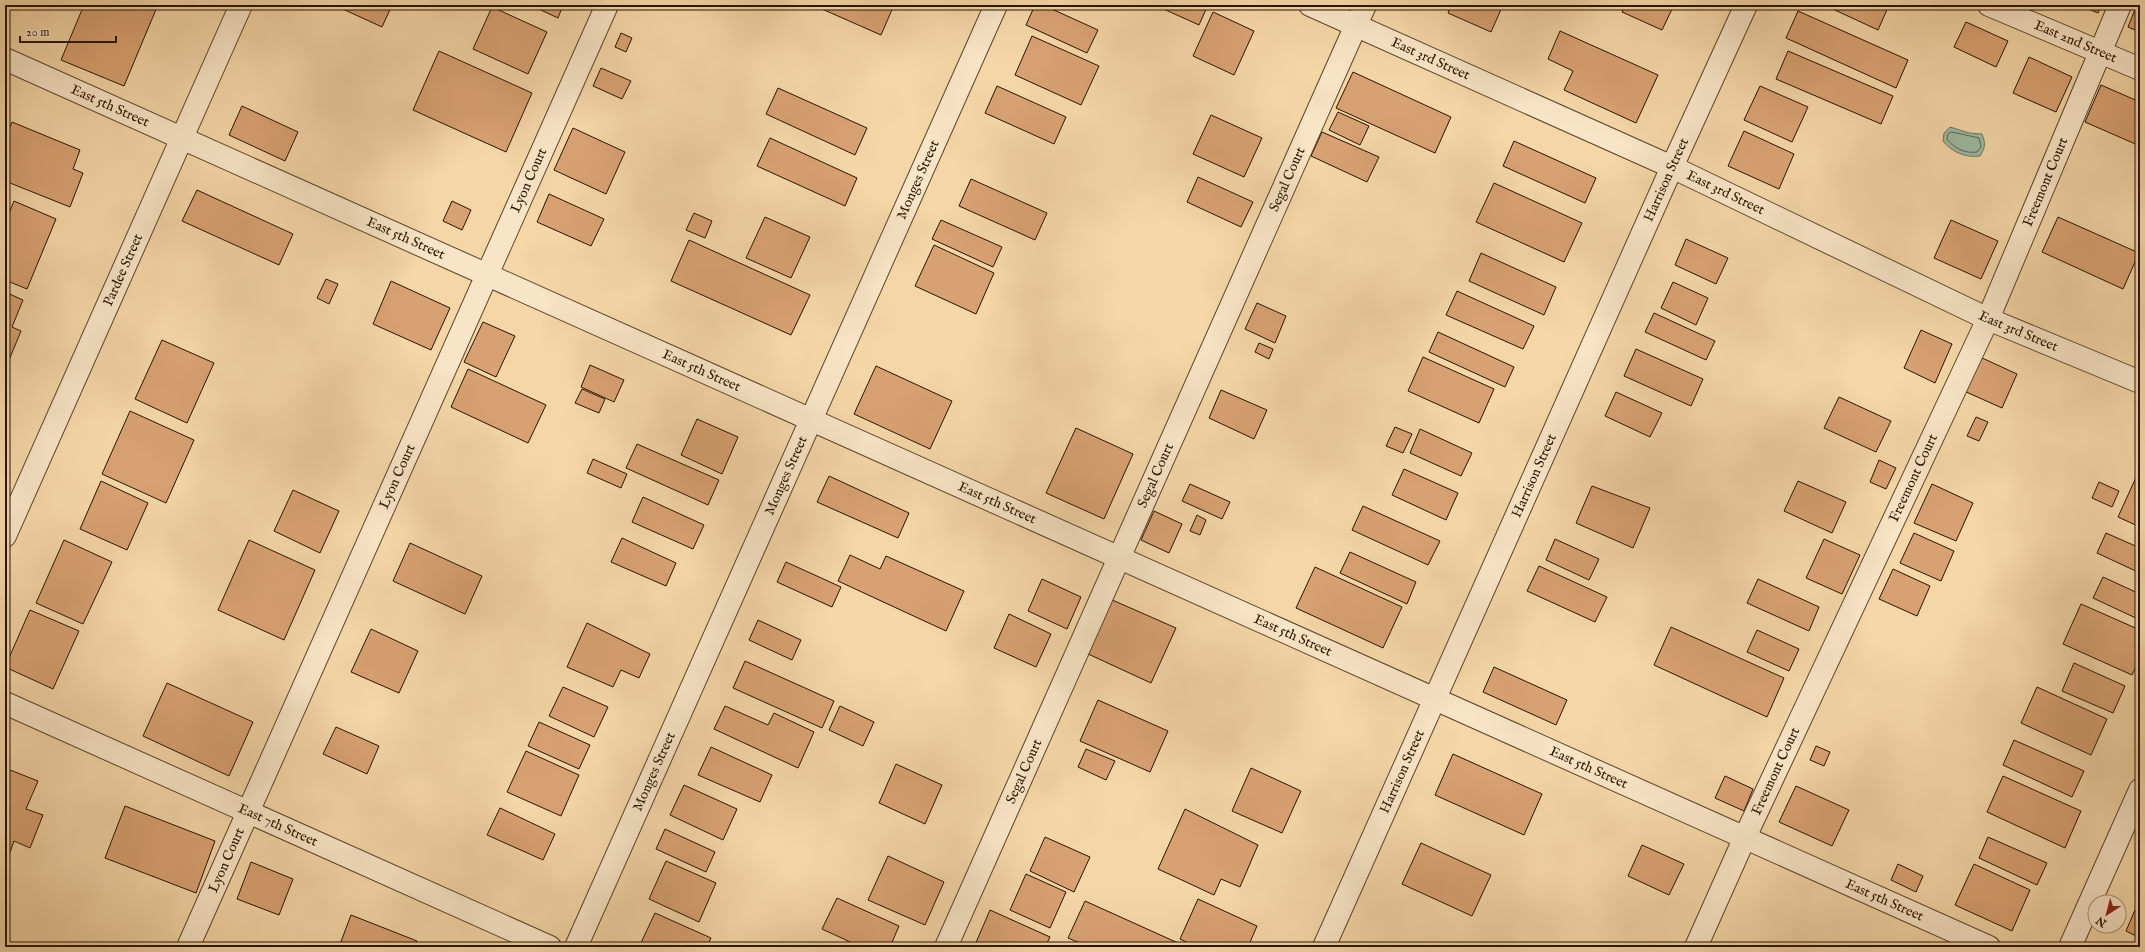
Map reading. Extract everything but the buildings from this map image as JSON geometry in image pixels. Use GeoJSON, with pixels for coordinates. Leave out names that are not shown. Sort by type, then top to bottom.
{"type":"FeatureCollection","features":[{"type":"Feature","properties":{"kind":"street","name":"Pardee Street"},"geometry":{"type":"LineString","coordinates":[[5,536],[241,5]]}},
{"type":"Feature","properties":{"kind":"street","name":"Lyon Court"},"geometry":{"type":"LineString","coordinates":[[188,947],[607,5]]}},
{"type":"Feature","properties":{"kind":"street","name":"Monges Street"},"geometry":{"type":"LineString","coordinates":[[576,947],[996,5]]}},
{"type":"Feature","properties":{"kind":"street","name":"East 3rd Street"},"geometry":{"type":"LineString","coordinates":[[1310,5],[1672,167],[1988,319],[2140,382]]}},
{"type":"Feature","properties":{"kind":"street","name":"Segal Court"},"geometry":{"type":"LineString","coordinates":[[946,947],[1365,5]]}},
{"type":"Feature","properties":{"kind":"street","name":"Harrison Street"},"geometry":{"type":"LineString","coordinates":[[1324,947],[1672,167],[1746,5]]}},
{"type":"Feature","properties":{"kind":"street","name":"East 2nd Street"},"geometry":{"type":"LineString","coordinates":[[1990,5],[2099,53],[2140,69]]}},
{"type":"Feature","properties":{"kind":"street","name":"Freemont Court"},"geometry":{"type":"LineString","coordinates":[[1696,947],[1745,837],[1988,319],[2120,5]]}},
{"type":"Feature","properties":{"kind":"street","name":"East 5th Street"},"geometry":{"type":"LineString","coordinates":[[5,59],[1989,947]]}},
{"type":"Feature","properties":{"kind":"street","name":"East 7th Street"},"geometry":{"type":"LineString","coordinates":[[5,703],[550,947]]}},
{"type":"Feature","properties":{"kind":"street"},"geometry":{"type":"LineString","coordinates":[[2070,947],[2140,790]]}},
{"type":"Feature","properties":{"kind":"water"},"geometry":{"type":"Polygon","coordinates":[[[1950,127],[1969,133],[1982,134],[1984,146],[1980,156],[1964,155],[1950,148],[1943,141],[1944,133],[1950,127]]]}}]}
